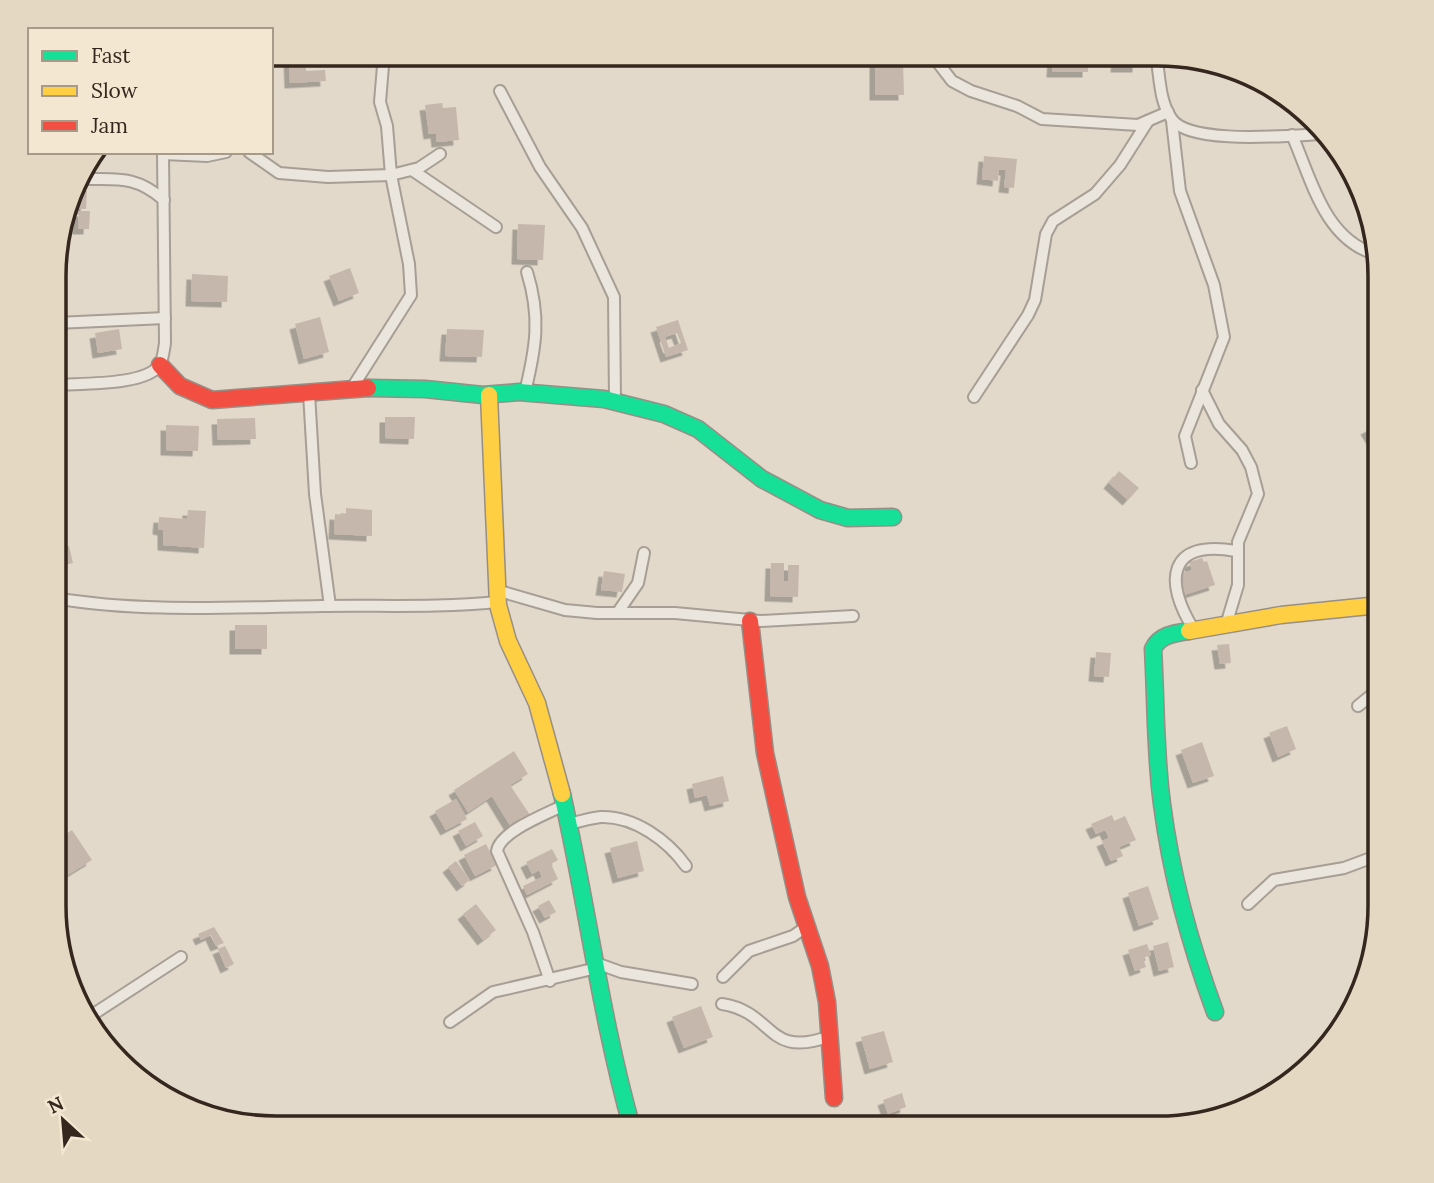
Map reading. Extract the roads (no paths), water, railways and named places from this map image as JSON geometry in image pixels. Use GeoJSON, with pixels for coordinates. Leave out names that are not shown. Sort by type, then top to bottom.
{"type":"FeatureCollection","features":[{"type":"Feature","properties":{"kind":"street"},"geometry":{"type":"LineString","coordinates":[[352,388],[411,295],[409,264],[391,175],[387,126],[380,102],[383,67]]}},
{"type":"Feature","properties":{"kind":"street"},"geometry":{"type":"LineString","coordinates":[[941,67],[952,81],[971,91],[1017,106],[1042,120],[1118,126],[1170,117],[1187,131],[1209,135],[1312,134]]}},
{"type":"Feature","properties":{"kind":"street"},"geometry":{"type":"LineString","coordinates":[[1159,67],[1170,117],[1180,191],[1214,285],[1224,337],[1185,436],[1191,463]]}},
{"type":"Feature","properties":{"kind":"street"},"geometry":{"type":"LineString","coordinates":[[500,91],[540,167],[582,228],[614,297],[615,402]]}},
{"type":"Feature","properties":{"kind":"street"},"geometry":{"type":"LineString","coordinates":[[974,397],[1035,300],[1046,233],[1053,221],[1095,194],[1120,165],[1148,121]]}},
{"type":"Feature","properties":{"kind":"street"},"geometry":{"type":"LineString","coordinates":[[1292,135],[1326,216],[1359,249],[1365,251]]}},
{"type":"Feature","properties":{"kind":"street"},"geometry":{"type":"LineString","coordinates":[[66,384],[127,381],[149,373],[160,365],[165,343],[163,154]]}},
{"type":"Feature","properties":{"kind":"street"},"geometry":{"type":"LineString","coordinates":[[174,154],[212,154]]}},
{"type":"Feature","properties":{"kind":"street"},"geometry":{"type":"LineString","coordinates":[[252,154],[279,173],[289,176],[391,175],[428,164],[440,154]]}},
{"type":"Feature","properties":{"kind":"street"},"geometry":{"type":"LineString","coordinates":[[412,170],[496,228]]}},
{"type":"Feature","properties":{"kind":"street"},"geometry":{"type":"LineString","coordinates":[[90,180],[132,180],[150,187],[164,200]]}},
{"type":"Feature","properties":{"kind":"street"},"geometry":{"type":"LineString","coordinates":[[524,392],[537,328],[536,301],[527,272]]}},
{"type":"Feature","properties":{"kind":"street"},"geometry":{"type":"LineString","coordinates":[[66,323],[165,318]]}},
{"type":"Feature","properties":{"kind":"street"},"geometry":{"type":"LineString","coordinates":[[160,365],[180,386],[212,400],[352,388],[425,388],[489,395],[524,392],[615,402],[664,414],[698,429],[762,478],[820,510],[848,518],[893,517]]}},
{"type":"Feature","properties":{"kind":"street"},"geometry":{"type":"LineString","coordinates":[[1202,390],[1219,424],[1242,450],[1256,482],[1258,494],[1236,551],[1238,585],[1226,625]]}},
{"type":"Feature","properties":{"kind":"street"},"geometry":{"type":"LineString","coordinates":[[309,393],[315,494],[330,606]]}},
{"type":"Feature","properties":{"kind":"street"},"geometry":{"type":"LineString","coordinates":[[489,395],[497,596],[508,641],[537,702],[564,805],[620,1085],[629,1116]]}},
{"type":"Feature","properties":{"kind":"street"},"geometry":{"type":"LineString","coordinates":[[1194,630],[1179,604],[1174,578],[1175,567],[1184,559],[1206,550],[1218,548],[1236,551]]}},
{"type":"Feature","properties":{"kind":"street"},"geometry":{"type":"LineString","coordinates":[[618,612],[638,583],[644,553]]}},
{"type":"Feature","properties":{"kind":"street"},"geometry":{"type":"LineString","coordinates":[[67,600],[179,607],[330,606],[497,596],[565,610],[675,613],[750,621],[853,616]]}},
{"type":"Feature","properties":{"kind":"street"},"geometry":{"type":"LineString","coordinates":[[1215,1012],[1202,977],[1166,835],[1153,689],[1153,649],[1156,642],[1170,634],[1281,615],[1368,606]]}},
{"type":"Feature","properties":{"kind":"street"},"geometry":{"type":"LineString","coordinates":[[750,621],[765,753],[806,927],[820,966],[830,1035],[834,1098]]}},
{"type":"Feature","properties":{"kind":"street"},"geometry":{"type":"LineString","coordinates":[[1358,706],[1368,698]]}},
{"type":"Feature","properties":{"kind":"street"},"geometry":{"type":"LineString","coordinates":[[550,981],[533,932],[497,851],[498,845],[508,835],[564,805]]}},
{"type":"Feature","properties":{"kind":"street"},"geometry":{"type":"LineString","coordinates":[[568,824],[606,817],[640,828],[663,839],[686,866]]}},
{"type":"Feature","properties":{"kind":"street"},"geometry":{"type":"LineString","coordinates":[[1248,904],[1274,880],[1344,868],[1368,859]]}},
{"type":"Feature","properties":{"kind":"street"},"geometry":{"type":"LineString","coordinates":[[723,977],[749,951],[793,936],[806,927]]}},
{"type":"Feature","properties":{"kind":"street"},"geometry":{"type":"LineString","coordinates":[[96,1013],[181,957]]}},
{"type":"Feature","properties":{"kind":"street"},"geometry":{"type":"LineString","coordinates":[[450,1022],[493,992],[550,981],[596,966],[692,984]]}},
{"type":"Feature","properties":{"kind":"street"},"geometry":{"type":"LineString","coordinates":[[722,1004],[741,1008],[793,1044],[806,1044],[830,1035]]}}]}
